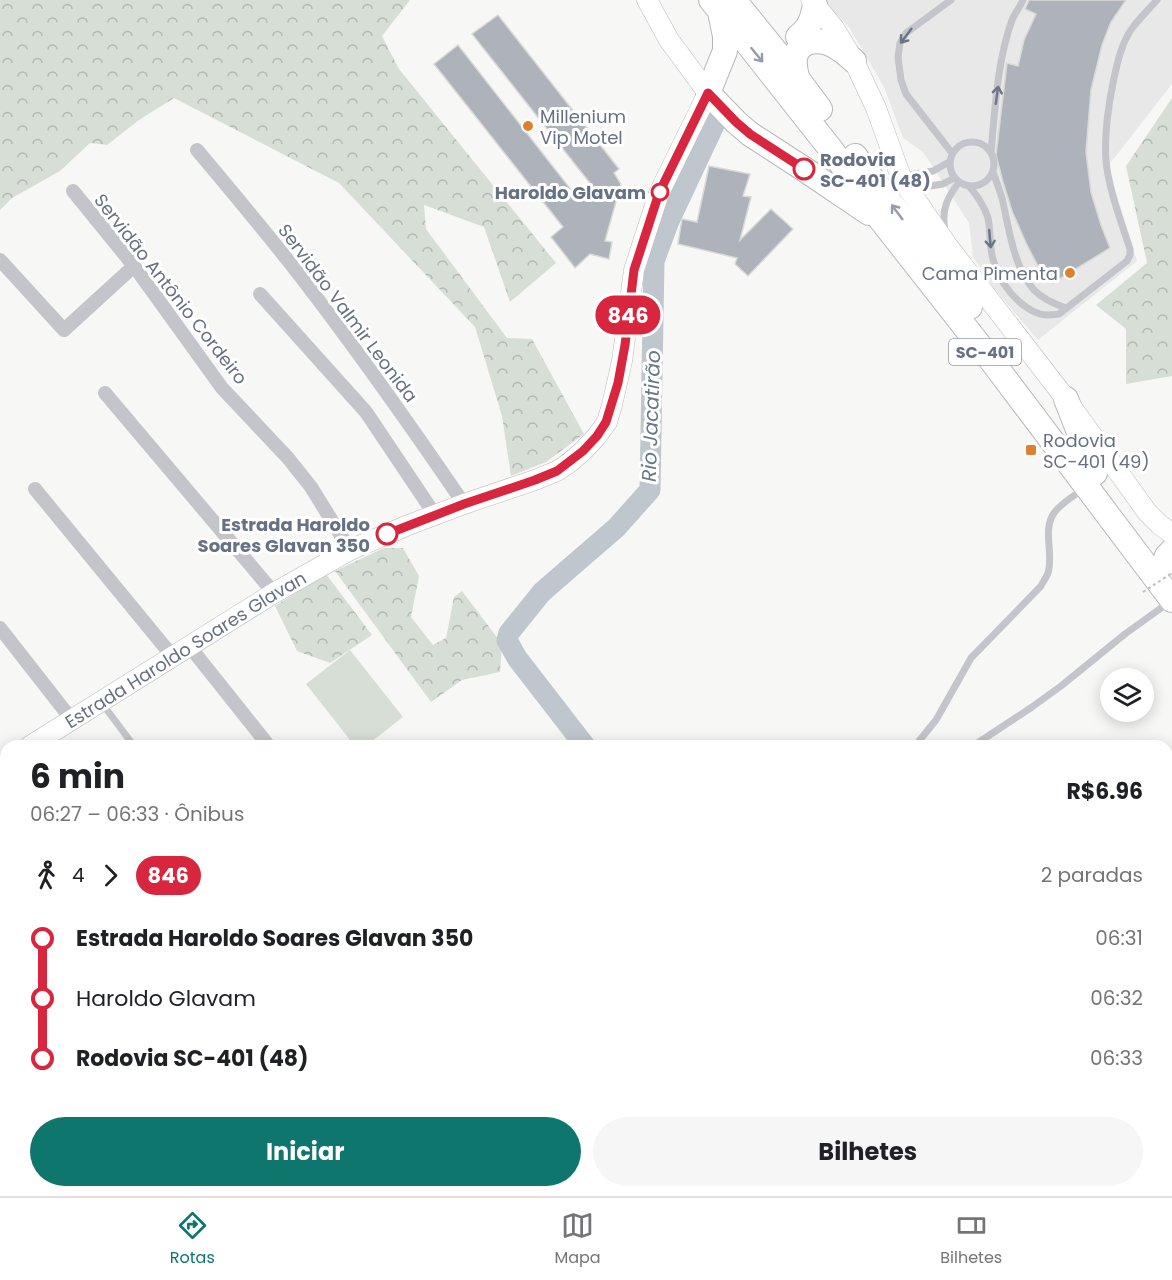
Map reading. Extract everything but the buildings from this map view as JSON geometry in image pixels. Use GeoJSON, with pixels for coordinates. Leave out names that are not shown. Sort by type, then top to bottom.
{"type":"FeatureCollection","features":[{"type":"Feature","properties":{"kind":"highway"},"geometry":{"type":"LineString","coordinates":[[798,37],[810,25],[816,2]]}},
{"type":"Feature","properties":{"kind":"highway"},"geometry":{"type":"LineString","coordinates":[[721,3],[725,51],[713,82],[736,122],[750,134],[881,220]]}},
{"type":"Feature","properties":{"kind":"highway","name":"SC-401"},"geometry":{"type":"LineString","coordinates":[[721,3],[762,34],[797,78],[1090,480],[1172,599]]}},
{"type":"Feature","properties":{"kind":"highway","name":"SC-401"},"geometry":{"type":"LineString","coordinates":[[721,3],[881,220],[991,360],[1090,480],[1170,566]]}},
{"type":"Feature","properties":{"kind":"highway"},"geometry":{"type":"LineString","coordinates":[[762,34],[775,39],[789,39],[811,32],[827,31],[842,40]]}},
{"type":"Feature","properties":{"kind":"highway"},"geometry":{"type":"LineString","coordinates":[[797,78],[795,57],[804,44],[809,42],[828,43],[854,61]]}},
{"type":"Feature","properties":{"kind":"highway"},"geometry":{"type":"LineString","coordinates":[[1066,399],[1090,480]]}},
{"type":"Feature","properties":{"kind":"main road"},"geometry":{"type":"LineString","coordinates":[[647,0],[686,64],[707,71],[713,82]]}},
{"type":"Feature","properties":{"kind":"main road"},"geometry":{"type":"LineString","coordinates":[[816,2],[854,61],[876,108],[905,183],[947,245],[1066,399],[1147,512],[1172,534]]}},
{"type":"Feature","properties":{"kind":"main road","name":"Estrada Haroldo Soares Glavan"},"geometry":{"type":"LineString","coordinates":[[40,740],[274,592],[350,550],[435,515],[557,471],[583,451],[606,422],[612,405],[622,361],[634,270],[659,193],[713,82]]}},
{"type":"Feature","properties":{"kind":"street","name":"Servidão Valmir Leonida"},"geometry":{"type":"LineString","coordinates":[[197,150],[335,323],[464,504]]}},
{"type":"Feature","properties":{"kind":"street","name":"Servidão Antônio Cordeiro"},"geometry":{"type":"LineString","coordinates":[[73,191],[134,266],[222,388],[288,458],[311,487],[350,550]]}},
{"type":"Feature","properties":{"kind":"street"},"geometry":{"type":"LineString","coordinates":[[0,260],[63,330],[134,266]]}},
{"type":"Feature","properties":{"kind":"street"},"geometry":{"type":"LineString","coordinates":[[260,294],[366,412],[435,515]]}},
{"type":"Feature","properties":{"kind":"street"},"geometry":{"type":"LineString","coordinates":[[105,393],[274,592]]}},
{"type":"Feature","properties":{"kind":"street"},"geometry":{"type":"LineString","coordinates":[[35,489],[173,657]]}},
{"type":"Feature","properties":{"kind":"street"},"geometry":{"type":"LineString","coordinates":[[0,628],[72,720]]}},
{"type":"Feature","properties":{"kind":"street"},"geometry":{"type":"LineString","coordinates":[[190,646],[264,740]]}},
{"type":"Feature","properties":{"kind":"lane"},"geometry":{"type":"LineString","coordinates":[[951,0],[906,33],[900,43],[898,57],[901,80],[906,94],[952,153]]}},
{"type":"Feature","properties":{"kind":"lane"},"geometry":{"type":"LineString","coordinates":[[1023,0],[1013,19],[1001,63],[991,153],[993,172],[1014,247],[1024,273],[1035,290],[1046,299],[1066,308]]}},
{"type":"Feature","properties":{"kind":"lane"},"geometry":{"type":"LineString","coordinates":[[969,186],[983,204],[988,219],[993,261],[1004,285],[1014,296],[1040,314],[1059,314],[1127,261],[1130,249],[1110,185],[1106,160],[1109,104],[1116,67],[1123,46],[1132,28],[1157,0]]}},
{"type":"Feature","properties":{"kind":"lane"},"geometry":{"type":"LineString","coordinates":[[991,153],[984,145],[974,141],[964,143],[952,153],[949,168],[956,180],[969,186],[986,181],[993,172]]}},
{"type":"Feature","properties":{"kind":"lane"},"geometry":{"type":"LineString","coordinates":[[905,183],[949,162]]}},
{"type":"Feature","properties":{"kind":"lane"},"geometry":{"type":"LineString","coordinates":[[905,183],[931,187],[956,180]]}},
{"type":"Feature","properties":{"kind":"lane"},"geometry":{"type":"LineString","coordinates":[[947,245],[944,212],[956,180]]}},
{"type":"Feature","properties":{"kind":"lane"},"geometry":{"type":"LineString","coordinates":[[920,740],[936,720],[971,658],[1041,586],[1048,574],[1049,530],[1054,511],[1090,480]]}},
{"type":"Feature","properties":{"kind":"lane"},"geometry":{"type":"LineString","coordinates":[[981,740],[1061,686],[1172,599]]}},
{"type":"Feature","properties":{"kind":"lane"},"geometry":{"type":"LineString","coordinates":[[100,702],[129,740]]}},
{"type":"Feature","properties":{"kind":"path"},"geometry":{"type":"LineString","coordinates":[[1143,592],[1170,566]]}},
{"type":"Feature","properties":{"kind":"shaded area"},"geometry":{"type":"Polygon","coordinates":[[[823,0],[1172,0],[1172,84],[1108,166],[1137,261],[1038,340],[995,290],[973,257],[969,223],[923,152],[903,138],[884,87],[849,27],[823,0]]]}},
{"type":"Feature","properties":{"kind":"green space"},"geometry":{"type":"Polygon","coordinates":[[[0,0],[410,0],[382,36],[399,69],[556,263],[510,302],[484,227],[424,205],[426,229],[507,338],[532,339],[584,434],[546,462],[511,476],[502,416],[475,327],[339,183],[174,98],[139,120],[107,145],[90,143],[60,171],[12,198],[0,210],[0,0]]]}},
{"type":"Feature","properties":{"kind":"green space"},"geometry":{"type":"Polygon","coordinates":[[[1172,98],[1172,376],[1126,384],[1126,329],[1096,305],[1147,263],[1126,166],[1172,98]]]}},
{"type":"Feature","properties":{"kind":"green space"},"geometry":{"type":"Polygon","coordinates":[[[384,548],[403,548],[419,576],[411,617],[433,645],[446,638],[454,597],[462,591],[502,644],[500,672],[462,680],[431,702],[335,571],[384,548]]]}},
{"type":"Feature","properties":{"kind":"green space"},"geometry":{"type":"Polygon","coordinates":[[[326,574],[372,635],[330,663],[297,651],[275,606],[326,574]]]}},
{"type":"Feature","properties":{"kind":"green space"},"geometry":{"type":"Polygon","coordinates":[[[350,650],[403,717],[373,740],[350,740],[306,684],[350,650]]]}},
{"type":"Feature","properties":{"kind":"waterway","name":"Rio Jacatirão"},"geometry":{"type":"LineString","coordinates":[[580,740],[517,658],[507,640],[509,633],[542,592],[616,528],[650,490],[654,261],[669,221],[715,123]]}},
{"type":"Feature","properties":{"kind":"bus line","name":"846"},"geometry":{"type":"LineString","coordinates":[[387,534],[557,471],[583,451],[597,436],[606,422],[618,383],[634,270],[659,193],[708,93],[750,134],[804,169]]}},
{"type":"Feature","properties":{"kind":"place","name":"Millenium Vip Motel"},"geometry":{"type":"Point","coordinates":[528,126]}},
{"type":"Feature","properties":{"kind":"place","name":"Rodovia SC-401 (48)"},"geometry":{"type":"Point","coordinates":[804,169]}},
{"type":"Feature","properties":{"kind":"place","name":"Haroldo Glavam"},"geometry":{"type":"Point","coordinates":[660,192]}},
{"type":"Feature","properties":{"kind":"place","name":"Cama Pimenta"},"geometry":{"type":"Point","coordinates":[1070,273]}},
{"type":"Feature","properties":{"kind":"place","name":"Rodovia SC-401 (49)"},"geometry":{"type":"Point","coordinates":[1031,450]}},
{"type":"Feature","properties":{"kind":"place","name":"Estrada Haroldo Soares Glavan 350"},"geometry":{"type":"Point","coordinates":[387,534]}}]}
